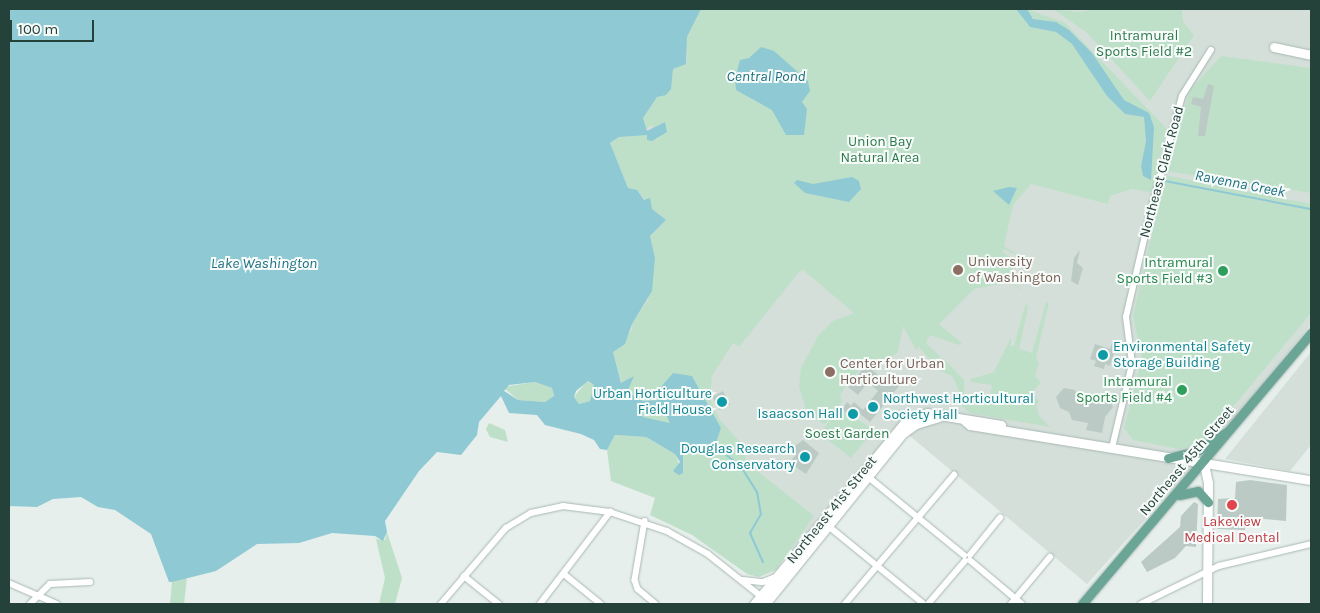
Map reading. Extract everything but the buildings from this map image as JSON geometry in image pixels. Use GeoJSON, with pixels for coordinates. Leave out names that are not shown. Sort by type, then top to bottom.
{"type":"FeatureCollection","features":[{"type":"Feature","properties":{"kind":"main road","name":"Northeast 45th Street"},"geometry":{"type":"LineString","coordinates":[[1082,604],[1204,464],[1311,333]]}},
{"type":"Feature","properties":{"kind":"main road"},"geometry":{"type":"LineString","coordinates":[[1168,458],[1199,450],[1235,426]]}},
{"type":"Feature","properties":{"kind":"main road"},"geometry":{"type":"LineString","coordinates":[[1176,496],[1193,490],[1202,493],[1208,502]]}},
{"type":"Feature","properties":{"kind":"street"},"geometry":{"type":"LineString","coordinates":[[1274,47],[1311,55]]}},
{"type":"Feature","properties":{"kind":"street","name":"Northeast Clark Road"},"geometry":{"type":"LineString","coordinates":[[1112,448],[1132,364],[1126,316],[1156,190],[1182,96],[1211,50]]}},
{"type":"Feature","properties":{"kind":"street","name":"Northeast 41st Street"},"geometry":{"type":"LineString","coordinates":[[754,604],[764,600],[865,474],[907,429],[939,417],[965,421],[973,419],[1004,428],[1112,448],[1311,480]]}},
{"type":"Feature","properties":{"kind":"street"},"geometry":{"type":"LineString","coordinates":[[1204,464],[1208,502],[1207,604]]}},
{"type":"Feature","properties":{"kind":"street"},"geometry":{"type":"LineString","coordinates":[[865,474],[1022,604]]}},
{"type":"Feature","properties":{"kind":"street"},"geometry":{"type":"LineString","coordinates":[[846,604],[954,475]]}},
{"type":"Feature","properties":{"kind":"street"},"geometry":{"type":"LineString","coordinates":[[442,604],[499,535],[531,513],[564,506],[610,512],[645,522],[690,542],[739,578],[764,600]]}},
{"type":"Feature","properties":{"kind":"street"},"geometry":{"type":"LineString","coordinates":[[540,604],[610,512]]}},
{"type":"Feature","properties":{"kind":"street"},"geometry":{"type":"LineString","coordinates":[[825,523],[926,604],[1000,518]]}},
{"type":"Feature","properties":{"kind":"street"},"geometry":{"type":"LineString","coordinates":[[645,522],[635,580],[638,589],[656,604]]}},
{"type":"Feature","properties":{"kind":"street","name":"Northeast 41st Street"},"geometry":{"type":"LineString","coordinates":[[764,600],[777,576],[825,523]]}},
{"type":"Feature","properties":{"kind":"street"},"geometry":{"type":"LineString","coordinates":[[1142,604],[1207,570],[1311,544]]}},
{"type":"Feature","properties":{"kind":"street"},"geometry":{"type":"LineString","coordinates":[[1011,604],[1050,557]]}},
{"type":"Feature","properties":{"kind":"street"},"geometry":{"type":"LineString","coordinates":[[564,574],[601,604]]}},
{"type":"Feature","properties":{"kind":"street"},"geometry":{"type":"LineString","coordinates":[[464,576],[499,604]]}},
{"type":"Feature","properties":{"kind":"street"},"geometry":{"type":"LineString","coordinates":[[739,578],[762,582],[777,576]]}},
{"type":"Feature","properties":{"kind":"street"},"geometry":{"type":"LineString","coordinates":[[30,604],[40,598],[50,584],[90,582]]}},
{"type":"Feature","properties":{"kind":"street"},"geometry":{"type":"LineString","coordinates":[[9,583],[57,604]]}},
{"type":"Feature","properties":{"kind":"shaded area","name":"University of Washington"},"geometry":{"type":"Polygon","coordinates":[[[700,9],[1311,9],[1311,324],[1229,426],[1087,584],[898,426],[793,552],[541,348],[593,170],[685,45],[700,9]]]}},
{"type":"Feature","properties":{"kind":"shaded area"},"geometry":{"type":"Polygon","coordinates":[[[1311,352],[1311,445],[1290,471],[1225,459],[1311,352]]]}},
{"type":"Feature","properties":{"kind":"green space","name":"Union Bay Natural Area"},"geometry":{"type":"Polygon","coordinates":[[[701,9],[1016,9],[1030,27],[1056,32],[1072,44],[1110,99],[1125,114],[1144,117],[1146,141],[1141,166],[1143,176],[1150,178],[1152,119],[1124,100],[1078,38],[1056,22],[1033,19],[1027,9],[1065,23],[1167,129],[1155,173],[1311,204],[1311,313],[1207,438],[1196,446],[1178,449],[1133,440],[1124,428],[1142,358],[1133,316],[1161,194],[1132,189],[1110,196],[1108,204],[1031,184],[1013,205],[1004,246],[1021,257],[1004,249],[1003,252],[1016,262],[1007,277],[1025,293],[1010,282],[974,289],[939,324],[962,343],[959,345],[930,335],[926,343],[941,357],[930,360],[919,347],[916,350],[903,326],[898,352],[875,371],[865,363],[840,394],[842,402],[824,425],[806,410],[799,387],[801,368],[818,336],[833,321],[854,313],[803,270],[799,272],[739,347],[733,343],[712,376],[710,400],[720,420],[742,444],[747,463],[814,516],[776,570],[759,577],[747,574],[692,535],[650,515],[655,498],[611,481],[607,450],[615,435],[646,437],[675,454],[683,473],[683,453],[716,443],[721,428],[692,376],[672,373],[659,400],[643,401],[627,392],[632,377],[622,383],[613,352],[632,330],[632,324],[648,300],[655,259],[650,237],[666,220],[655,213],[637,190],[628,188],[610,143],[619,137],[647,134],[659,140],[652,125],[646,129],[643,118],[657,97],[671,89],[673,69],[687,62],[687,37],[701,9]]]}},
{"type":"Feature","properties":{"kind":"green space","name":"Intramural Sports Field #2"},"geometry":{"type":"Polygon","coordinates":[[[1053,9],[1079,12],[1095,9],[1085,18],[1096,9],[1182,9],[1183,22],[1194,35],[1150,101],[1086,32],[1053,9]]]}},
{"type":"Feature","properties":{"kind":"green space"},"geometry":{"type":"Polygon","coordinates":[[[1221,56],[1311,68],[1311,193],[1165,171],[1190,90],[1221,56]]]}},
{"type":"Feature","properties":{"kind":"green space"},"geometry":{"type":"Polygon","coordinates":[[[1026,302],[1028,308],[1019,349],[1032,353],[1046,302],[1049,303],[1036,358],[1039,363],[1035,376],[1041,382],[1032,393],[1039,401],[1036,406],[1040,417],[1050,427],[970,413],[956,401],[955,391],[960,393],[952,376],[932,367],[932,363],[943,358],[964,380],[964,402],[979,406],[984,404],[970,399],[989,402],[992,385],[971,382],[971,379],[994,372],[1011,337],[1011,346],[1014,346],[1026,302]]]}},
{"type":"Feature","properties":{"kind":"green space"},"geometry":{"type":"Polygon","coordinates":[[[535,382],[552,388],[554,397],[545,402],[518,400],[503,387],[535,382]]]}},
{"type":"Feature","properties":{"kind":"green space"},"geometry":{"type":"Polygon","coordinates":[[[586,382],[595,385],[590,401],[579,404],[574,397],[586,382]]]}},
{"type":"Feature","properties":{"kind":"green space"},"geometry":{"type":"Polygon","coordinates":[[[656,406],[664,411],[670,423],[643,417],[642,410],[656,406]]]}},
{"type":"Feature","properties":{"kind":"green space","name":"Soest Garden"},"geometry":{"type":"Polygon","coordinates":[[[840,408],[874,430],[851,458],[828,440],[831,436],[823,429],[840,408]]]}},
{"type":"Feature","properties":{"kind":"green space"},"geometry":{"type":"Polygon","coordinates":[[[489,423],[505,430],[508,442],[490,437],[486,429],[489,423]]]}},
{"type":"Feature","properties":{"kind":"green space"},"geometry":{"type":"Polygon","coordinates":[[[387,532],[402,578],[395,604],[379,604],[385,578],[376,539],[385,540],[387,532]]]}},
{"type":"Feature","properties":{"kind":"green space"},"geometry":{"type":"Polygon","coordinates":[[[187,577],[184,604],[170,604],[172,582],[187,577]]]}},
{"type":"Feature","properties":{"kind":"water","name":"Lake Washington"},"geometry":{"type":"Polygon","coordinates":[[[9,9],[701,9],[687,37],[686,64],[673,69],[671,89],[666,95],[657,97],[643,118],[647,131],[665,122],[667,132],[652,141],[647,140],[647,135],[619,137],[610,143],[628,188],[637,190],[644,200],[650,198],[652,209],[666,220],[650,236],[655,258],[652,291],[632,324],[625,344],[613,352],[621,383],[634,376],[627,392],[643,401],[659,400],[661,387],[673,373],[692,376],[721,428],[716,443],[683,453],[683,473],[679,475],[673,471],[680,462],[675,454],[646,437],[615,435],[607,450],[600,449],[594,440],[581,434],[545,425],[537,415],[509,413],[501,396],[479,422],[477,435],[461,455],[437,452],[419,471],[385,521],[387,532],[383,541],[375,536],[332,533],[299,543],[257,544],[216,571],[169,582],[151,534],[115,510],[98,507],[81,497],[53,499],[37,507],[9,506],[9,9]],[[588,381],[576,391],[574,397],[579,404],[590,401],[594,385],[588,381]],[[535,382],[509,385],[504,391],[518,400],[545,402],[554,396],[552,388],[535,382]],[[656,406],[642,409],[643,417],[670,423],[664,411],[656,406]]]}},
{"type":"Feature","properties":{"kind":"water"},"geometry":{"type":"Polygon","coordinates":[[[1016,9],[1027,9],[1033,19],[1056,22],[1069,30],[1092,53],[1124,100],[1149,113],[1154,127],[1151,180],[1143,176],[1141,166],[1146,141],[1144,117],[1125,114],[1107,96],[1072,44],[1056,32],[1030,27],[1016,9]]]}},
{"type":"Feature","properties":{"kind":"water","name":"Central Pond"},"geometry":{"type":"Polygon","coordinates":[[[761,47],[774,51],[808,81],[810,91],[802,102],[807,109],[804,135],[786,135],[772,110],[736,90],[735,79],[740,60],[749,58],[761,47]]]}},
{"type":"Feature","properties":{"kind":"water"},"geometry":{"type":"Polygon","coordinates":[[[852,177],[859,181],[861,189],[849,202],[805,193],[794,183],[797,180],[813,184],[852,177]]]}},
{"type":"Feature","properties":{"kind":"water"},"geometry":{"type":"Polygon","coordinates":[[[1009,187],[1017,188],[1009,205],[993,191],[1009,187]]]}},
{"type":"Feature","properties":{"kind":"waterway","name":"Ravenna Creek"},"geometry":{"type":"LineString","coordinates":[[1165,181],[1311,209]]}},
{"type":"Feature","properties":{"kind":"waterway"},"geometry":{"type":"LineString","coordinates":[[709,442],[740,465],[757,492],[761,514],[750,533],[763,562]]}},
{"type":"Feature","properties":{"kind":"place","name":"University of Washington"},"geometry":{"type":"Point","coordinates":[958,270]}},
{"type":"Feature","properties":{"kind":"place","name":"Intramural Sports Field #3"},"geometry":{"type":"Point","coordinates":[1223,271]}},
{"type":"Feature","properties":{"kind":"place","name":"Environmental Safety Storage Building"},"geometry":{"type":"Point","coordinates":[1103,355]}},
{"type":"Feature","properties":{"kind":"place","name":"Center for Urban Horticulture"},"geometry":{"type":"Point","coordinates":[830,372]}},
{"type":"Feature","properties":{"kind":"place","name":"Intramural Sports Field #4"},"geometry":{"type":"Point","coordinates":[1182,390]}},
{"type":"Feature","properties":{"kind":"place","name":"Urban Horticulture Field House"},"geometry":{"type":"Point","coordinates":[722,402]}},
{"type":"Feature","properties":{"kind":"place","name":"Northwest Horticultural Society Hall"},"geometry":{"type":"Point","coordinates":[873,407]}},
{"type":"Feature","properties":{"kind":"place","name":"Isaacson Hall"},"geometry":{"type":"Point","coordinates":[853,414]}},
{"type":"Feature","properties":{"kind":"place","name":"Douglas Research Conservatory"},"geometry":{"type":"Point","coordinates":[805,457]}},
{"type":"Feature","properties":{"kind":"place","name":"Lakeview Medical Dental"},"geometry":{"type":"Point","coordinates":[1232,505]}}]}
